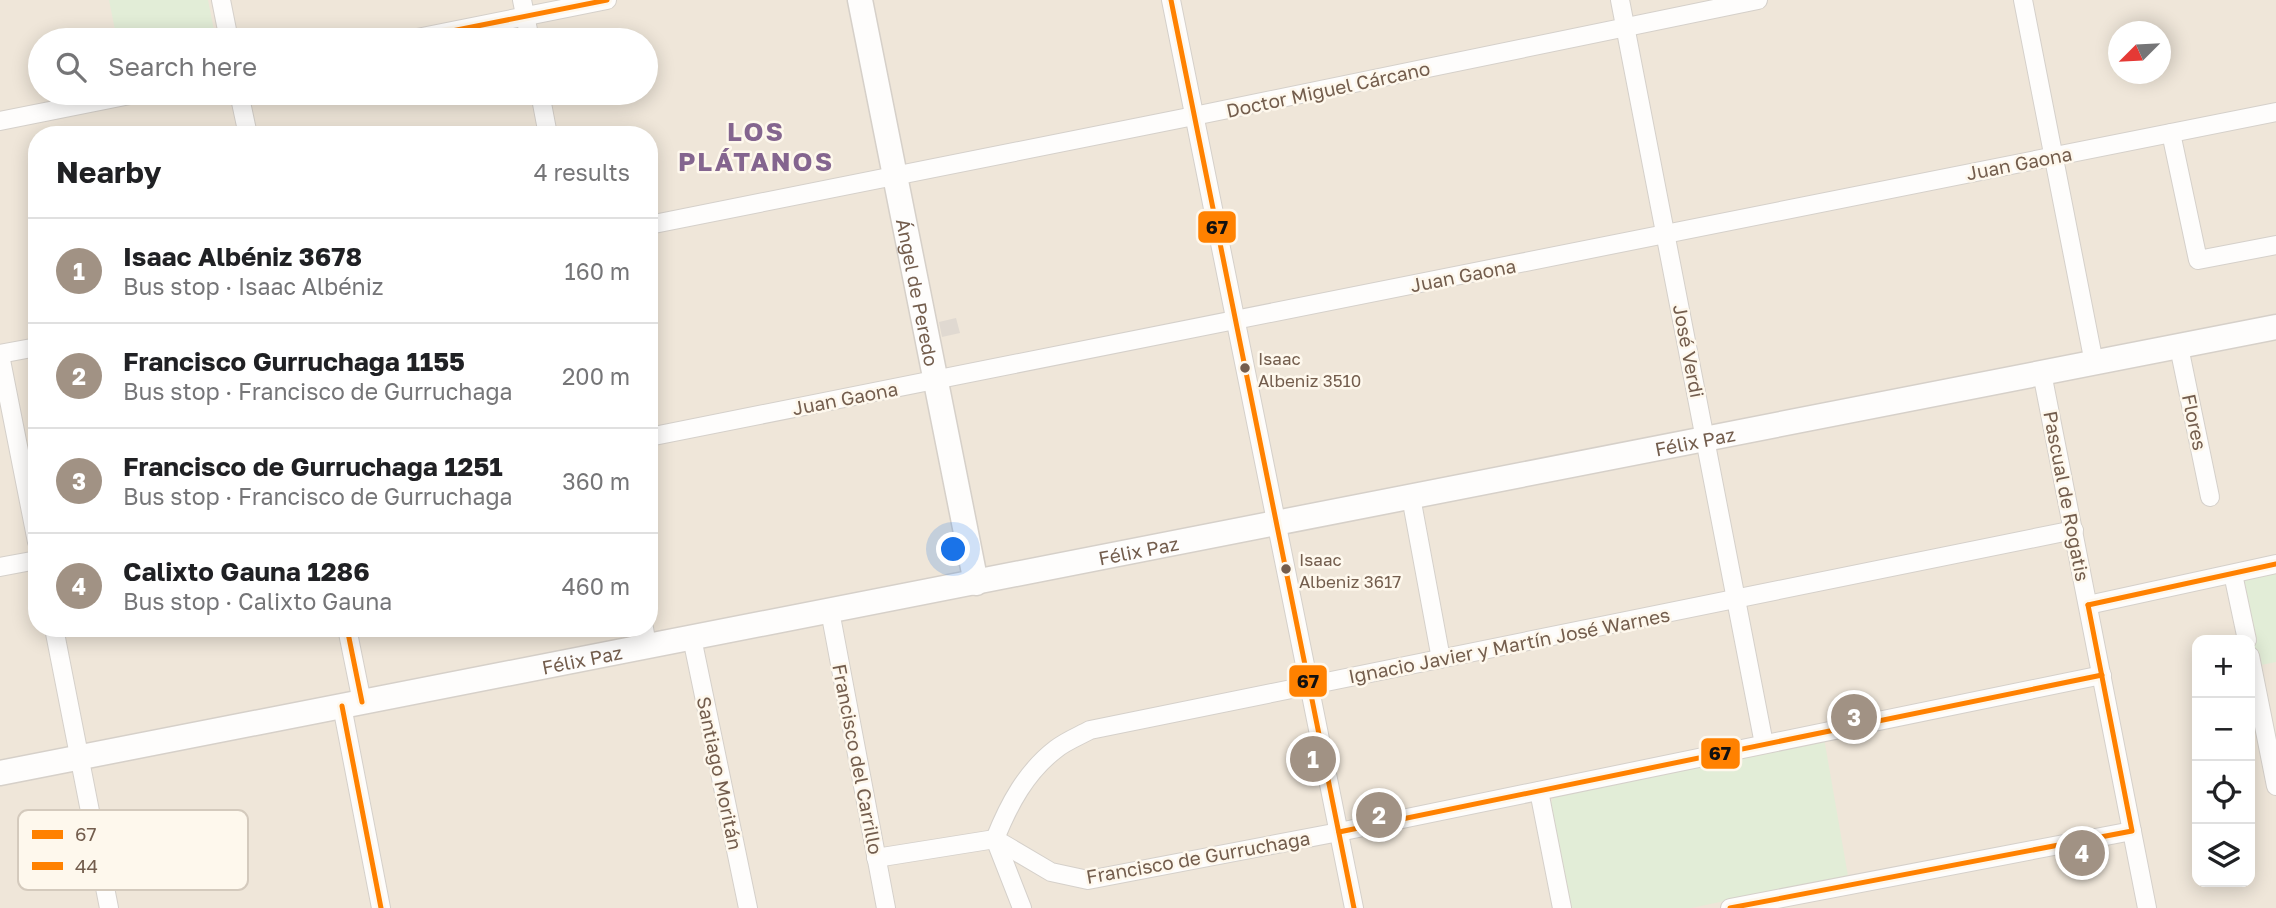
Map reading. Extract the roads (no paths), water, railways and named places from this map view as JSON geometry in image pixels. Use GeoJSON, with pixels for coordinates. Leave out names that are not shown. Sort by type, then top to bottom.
{"type":"FeatureCollection","features":[{"type":"Feature","properties":{"kind":"main road","name":"Ángel de Peredo"},"geometry":{"type":"LineString","coordinates":[[860,0],[975,583]]}},
{"type":"Feature","properties":{"kind":"main road","name":"Félix Paz"},"geometry":{"type":"LineString","coordinates":[[0,773],[352,704],[646,637],[692,638],[2276,327]]}},
{"type":"Feature","properties":{"kind":"street"},"geometry":{"type":"LineString","coordinates":[[220,0],[226,28]]}},
{"type":"Feature","properties":{"kind":"street"},"geometry":{"type":"LineString","coordinates":[[452,28],[524,9],[607,0]]}},
{"type":"Feature","properties":{"kind":"street"},"geometry":{"type":"LineString","coordinates":[[1171,0],[1354,908]]}},
{"type":"Feature","properties":{"kind":"street","name":"José Verdi"},"geometry":{"type":"LineString","coordinates":[[1620,0],[1764,744]]}},
{"type":"Feature","properties":{"kind":"street","name":"Doctor Miguel Cárcano"},"geometry":{"type":"LineString","coordinates":[[658,223],[1758,0]]}},
{"type":"Feature","properties":{"kind":"street"},"geometry":{"type":"LineString","coordinates":[[2023,0],[2094,363]]}},
{"type":"Feature","properties":{"kind":"street"},"geometry":{"type":"LineString","coordinates":[[524,9],[528,28]]}},
{"type":"Feature","properties":{"kind":"street"},"geometry":{"type":"LineString","coordinates":[[0,121],[80,105]]}},
{"type":"Feature","properties":{"kind":"street"},"geometry":{"type":"LineString","coordinates":[[242,105],[246,126]]}},
{"type":"Feature","properties":{"kind":"street"},"geometry":{"type":"LineString","coordinates":[[542,105],[546,126]]}},
{"type":"Feature","properties":{"kind":"street","name":"Juan Gaona"},"geometry":{"type":"LineString","coordinates":[[658,436],[2276,112]]}},
{"type":"Feature","properties":{"kind":"street"},"geometry":{"type":"LineString","coordinates":[[2171,134],[2198,260],[2276,245]]}},
{"type":"Feature","properties":{"kind":"street","name":"Flores"},"geometry":{"type":"LineString","coordinates":[[2179,347],[2210,497]]}},
{"type":"Feature","properties":{"kind":"street"},"geometry":{"type":"LineString","coordinates":[[28,349],[0,355],[28,497]]}},
{"type":"Feature","properties":{"kind":"street","name":"Pascual de Rogatis"},"geometry":{"type":"LineString","coordinates":[[2042,373],[2147,908]]}},
{"type":"Feature","properties":{"kind":"street"},"geometry":{"type":"LineString","coordinates":[[1411,497],[1441,659]]}},
{"type":"Feature","properties":{"kind":"street","name":"Ignacio Javier y Martín José Warnes"},"geometry":{"type":"LineString","coordinates":[[995,839],[1018,790],[1038,765],[1058,747],[1090,730],[2074,530]]}},
{"type":"Feature","properties":{"kind":"street"},"geometry":{"type":"LineString","coordinates":[[0,567],[28,562]]}},
{"type":"Feature","properties":{"kind":"street"},"geometry":{"type":"LineString","coordinates":[[2088,605],[2276,564]]}},
{"type":"Feature","properties":{"kind":"street"},"geometry":{"type":"LineString","coordinates":[[2233,573],[2246,635]]}},
{"type":"Feature","properties":{"kind":"street","name":"Francisco del Carrillo"},"geometry":{"type":"LineString","coordinates":[[830,611],[886,908]]}},
{"type":"Feature","properties":{"kind":"street"},"geometry":{"type":"LineString","coordinates":[[56,637],[89,810]]}},
{"type":"Feature","properties":{"kind":"street"},"geometry":{"type":"LineString","coordinates":[[348,637],[352,704],[381,908]]}},
{"type":"Feature","properties":{"kind":"street","name":"Santiago Moritán"},"geometry":{"type":"LineString","coordinates":[[692,638],[748,908]]}},
{"type":"Feature","properties":{"kind":"street","name":"Francisco de Gurruchaga"},"geometry":{"type":"LineString","coordinates":[[995,839],[1051,872],[1088,880],[1339,832],[2102,675]]}},
{"type":"Feature","properties":{"kind":"street"},"geometry":{"type":"LineString","coordinates":[[2255,681],[2276,786]]}},
{"type":"Feature","properties":{"kind":"street"},"geometry":{"type":"LineString","coordinates":[[1539,791],[1562,908]]}},
{"type":"Feature","properties":{"kind":"street"},"geometry":{"type":"LineString","coordinates":[[1730,908],[1765,904],[2132,831]]}},
{"type":"Feature","properties":{"kind":"street"},"geometry":{"type":"LineString","coordinates":[[876,858],[995,839],[1022,908]]}},
{"type":"Feature","properties":{"kind":"street"},"geometry":{"type":"LineString","coordinates":[[105,890],[109,908]]}},
{"type":"Feature","properties":{"kind":"place","name":"Isaac Albeniz 3510"},"geometry":{"type":"Point","coordinates":[1245,368]}},
{"type":"Feature","properties":{"kind":"place","name":"Isaac Albeniz 3617"},"geometry":{"type":"Point","coordinates":[1286,569]}},
{"type":"Feature","properties":{"kind":"place","name":"Francisco de Gurruchaga 1251"},"geometry":{"type":"Point","coordinates":[1854,717]}},
{"type":"Feature","properties":{"kind":"place","name":"Isaac Albéniz 3678"},"geometry":{"type":"Point","coordinates":[1313,759]}},
{"type":"Feature","properties":{"kind":"place","name":"Francisco Gurruchaga 1155"},"geometry":{"type":"Point","coordinates":[1379,815]}},
{"type":"Feature","properties":{"kind":"place","name":"Calixto Gauna 1286"},"geometry":{"type":"Point","coordinates":[2082,853]}},
{"type":"Feature","properties":{"kind":"district","name":"LOS PLÁTANOS"},"geometry":{"type":"Point","coordinates":[756,146]}}]}
